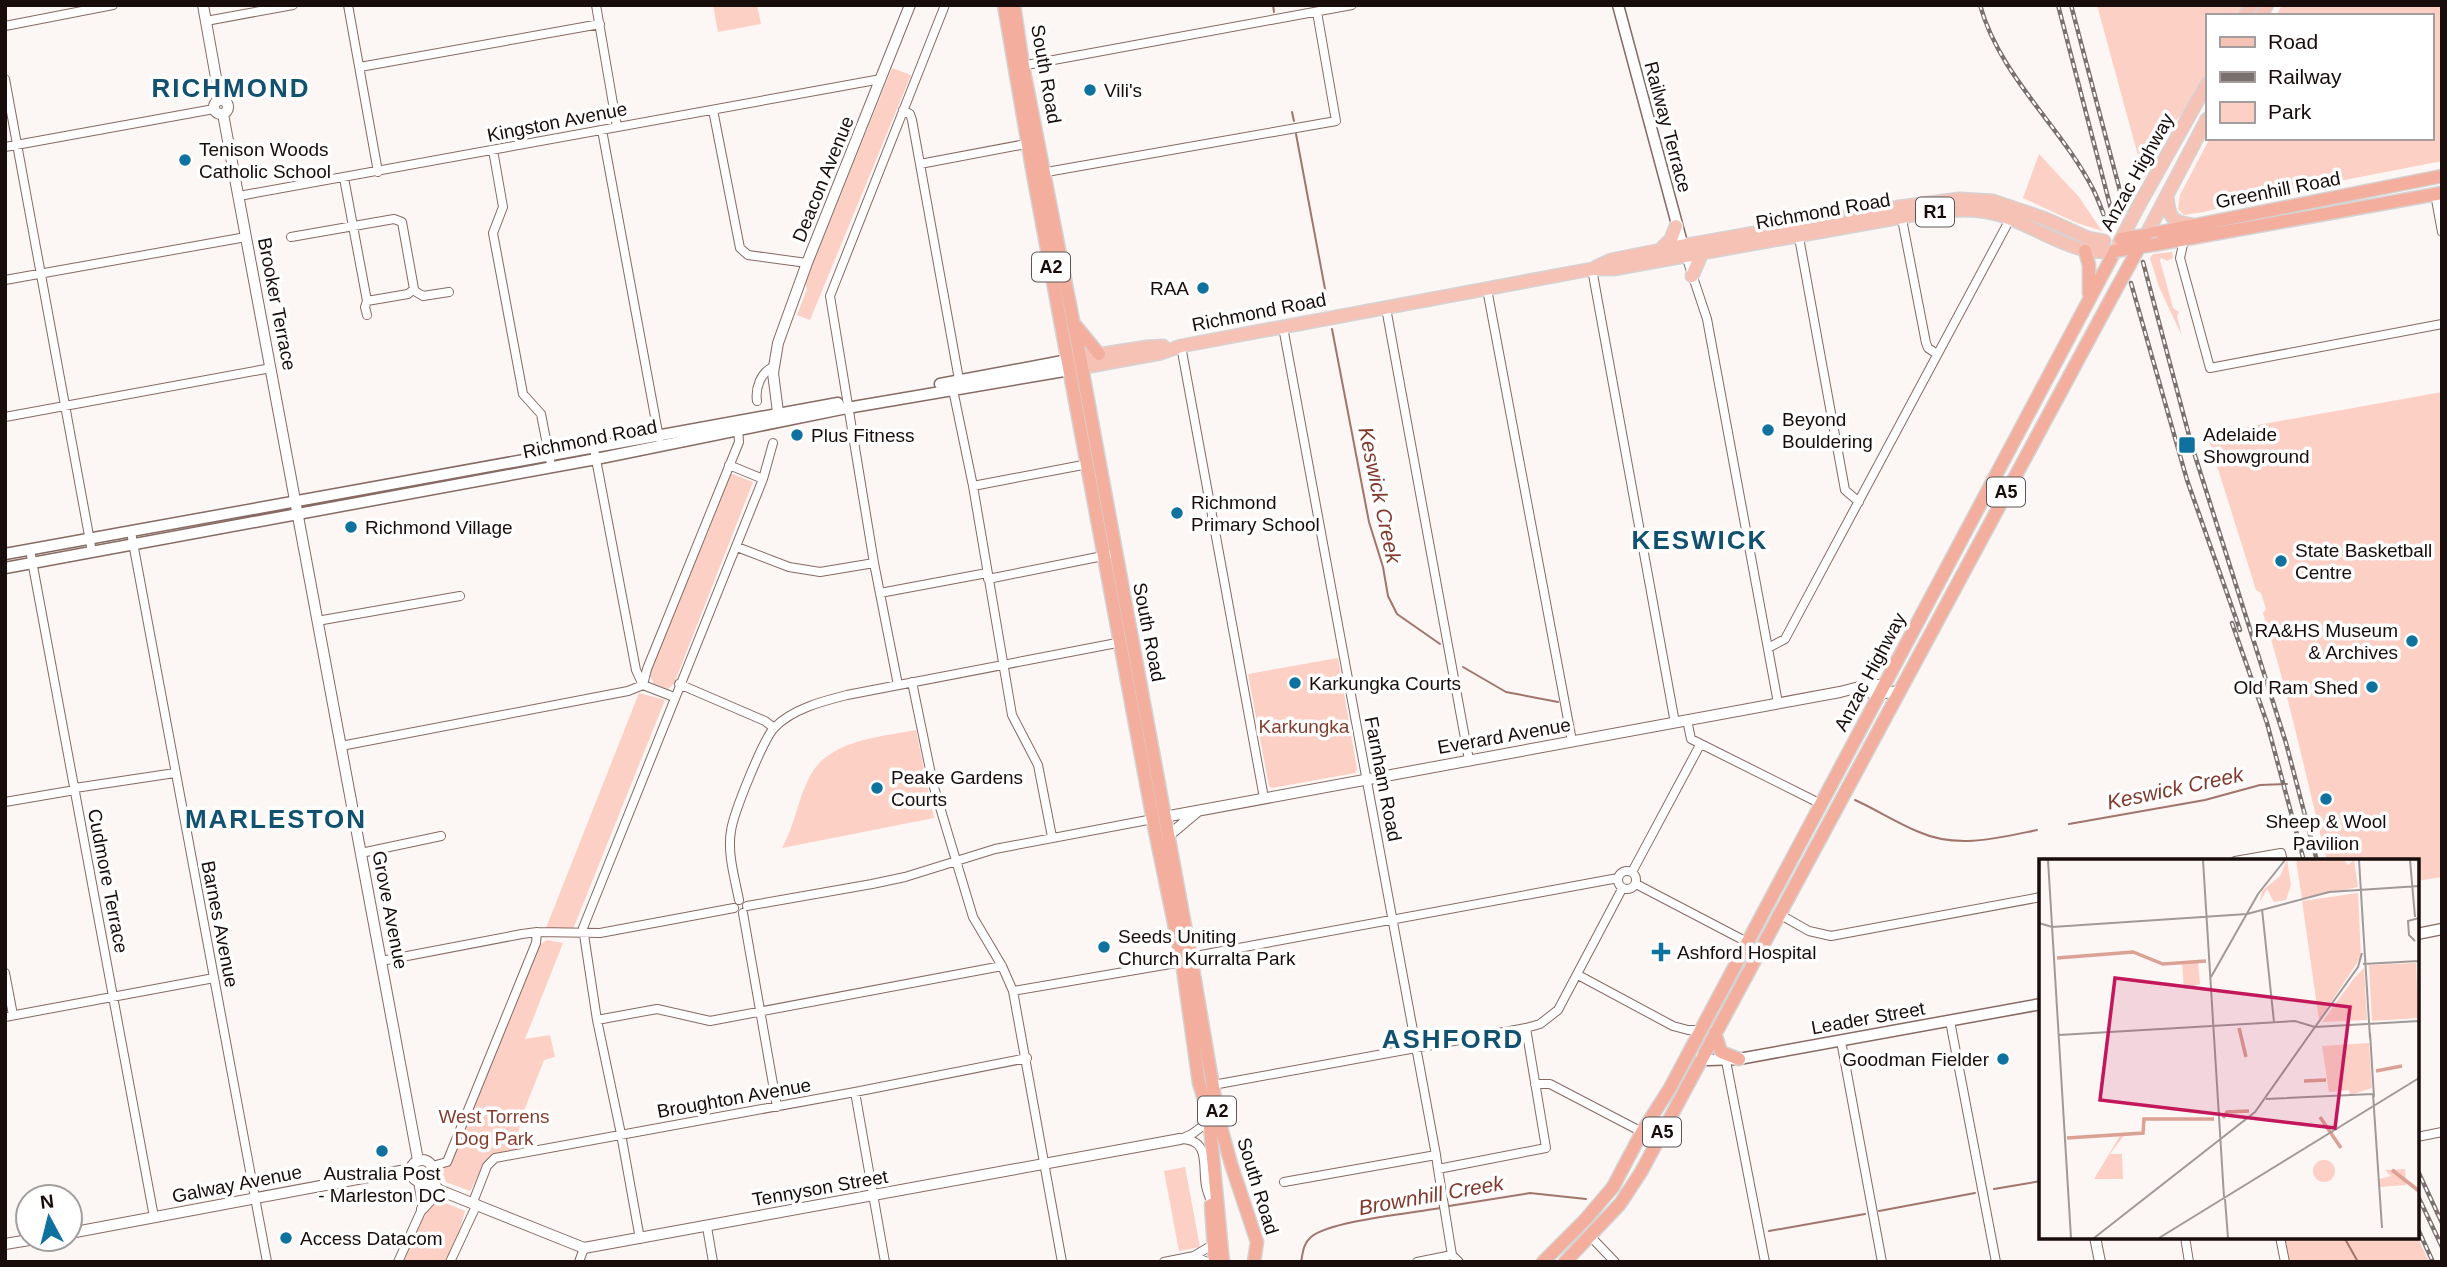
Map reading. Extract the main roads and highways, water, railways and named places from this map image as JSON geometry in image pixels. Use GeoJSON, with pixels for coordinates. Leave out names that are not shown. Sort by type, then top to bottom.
{"type":"FeatureCollection","features":[{"type":"Feature","properties":{"kind":"highway","name":"South Road"},"geometry":{"type":"LineString","coordinates":[[1004,5],[1019,66],[1186,959],[1218,1116],[1257,1242],[1254,1262]]}},
{"type":"Feature","properties":{"kind":"highway","name":"South Road"},"geometry":{"type":"LineString","coordinates":[[1014,5],[1019,66]]}},
{"type":"Feature","properties":{"kind":"highway","name":"South Road"},"geometry":{"type":"LineString","coordinates":[[1039,173],[1074,323],[1075,364],[1088,464],[1110,555]]}},
{"type":"Feature","properties":{"kind":"highway","name":"Greenhill Road"},"geometry":{"type":"LineString","coordinates":[[2121,239],[2153,235],[2442,177]]}},
{"type":"Feature","properties":{"kind":"highway","name":"Greenhill Road"},"geometry":{"type":"LineString","coordinates":[[2139,247],[2153,235],[2184,240],[2438,193]]}},
{"type":"Feature","properties":{"kind":"highway"},"geometry":{"type":"LineString","coordinates":[[2351,195],[2352,201],[2357,202],[2375,198],[2389,202]]}},
{"type":"Feature","properties":{"kind":"highway","name":"Richmond Road"},"geometry":{"type":"LineString","coordinates":[[2107,252],[2139,247]]}},
{"type":"Feature","properties":{"kind":"highway","name":"Anzac Highway"},"geometry":{"type":"LineString","coordinates":[[1564,1262],[1619,1204],[1641,1172],[2139,247]]}},
{"type":"Feature","properties":{"kind":"highway"},"geometry":{"type":"LineString","coordinates":[[2085,251],[2089,265],[2089,300]]}},
{"type":"Feature","properties":{"kind":"highway","name":"Anzac Highway"},"geometry":{"type":"LineString","coordinates":[[1543,1262],[1585,1220],[1618,1178],[1642,1132],[1670,1088],[2089,300],[2107,252]]}},
{"type":"Feature","properties":{"kind":"highway"},"geometry":{"type":"LineString","coordinates":[[1074,323],[1099,354]]}},
{"type":"Feature","properties":{"kind":"highway"},"geometry":{"type":"LineString","coordinates":[[1934,592],[1948,599]]}},
{"type":"Feature","properties":{"kind":"highway","name":"South Road"},"geometry":{"type":"LineString","coordinates":[[1158,818],[1167,837],[1186,959],[1199,1083],[1209,1116],[1223,1262]]}},
{"type":"Feature","properties":{"kind":"highway"},"geometry":{"type":"LineString","coordinates":[[1803,838],[1816,845]]}},
{"type":"Feature","properties":{"kind":"highway"},"geometry":{"type":"LineString","coordinates":[[1757,922],[1769,915],[1779,914],[1771,897]]}},
{"type":"Feature","properties":{"kind":"highway"},"geometry":{"type":"LineString","coordinates":[[1724,985],[1738,991]]}},
{"type":"Feature","properties":{"kind":"highway"},"geometry":{"type":"LineString","coordinates":[[1670,1088],[1686,1068],[1701,1057],[1697,1044],[1701,1027]]}},
{"type":"Feature","properties":{"kind":"highway"},"geometry":{"type":"LineString","coordinates":[[1715,1033],[1721,1052],[1732,1060]]}},
{"type":"Feature","properties":{"kind":"highway"},"geometry":{"type":"LineString","coordinates":[[1199,1083],[1214,1262]]}},
{"type":"Feature","properties":{"kind":"highway"},"geometry":{"type":"LineString","coordinates":[[1633,1151],[1639,1157],[1646,1156],[1653,1150]]}},
{"type":"Feature","properties":{"kind":"highway"},"geometry":{"type":"LineString","coordinates":[[1618,1178],[1632,1166],[1639,1167],[1641,1172]]}},
{"type":"Feature","properties":{"kind":"main road","name":"Railway Terrace"},"geometry":{"type":"LineString","coordinates":[[1618,5],[1684,251]]}},
{"type":"Feature","properties":{"kind":"main road","name":"Anzac Highway"},"geometry":{"type":"LineString","coordinates":[[2107,252],[2121,239],[2206,86]]}},
{"type":"Feature","properties":{"kind":"main road","name":"Anzac Highway"},"geometry":{"type":"LineString","coordinates":[[2153,235],[2167,196],[2206,121]]}},
{"type":"Feature","properties":{"kind":"main road"},"geometry":{"type":"LineString","coordinates":[[2167,196],[2171,218],[2180,223],[2199,226]]}},
{"type":"Feature","properties":{"kind":"main road","name":"Richmond Road"},"geometry":{"type":"LineString","coordinates":[[5,568],[552,467],[594,453],[778,417],[1075,364],[1161,353],[1181,346],[1592,269],[1613,269],[1684,251],[1901,212],[1946,200],[1993,201],[2085,251],[2107,252]]}},
{"type":"Feature","properties":{"kind":"main road","name":"Richmond Road"},"geometry":{"type":"LineString","coordinates":[[2012,213],[2088,239],[2107,252]]}},
{"type":"Feature","properties":{"kind":"main road"},"geometry":{"type":"LineString","coordinates":[[1660,250],[1677,228],[1684,238],[1700,248],[1692,276]]}},
{"type":"Feature","properties":{"kind":"main road","name":"Richmond Road"},"geometry":{"type":"LineString","coordinates":[[1592,269],[1611,260],[1660,250],[1684,251]]}},
{"type":"Feature","properties":{"kind":"main road","name":"Richmond Road"},"geometry":{"type":"LineString","coordinates":[[1075,364],[1099,354],[1147,347],[1181,346]]}},
{"type":"Feature","properties":{"kind":"main road","name":"Richmond Road"},"geometry":{"type":"LineString","coordinates":[[5,554],[549,454],[594,453]]}},
{"type":"Feature","properties":{"kind":"main road"},"geometry":{"type":"LineString","coordinates":[[2419,934],[2442,929]]}},
{"type":"Feature","properties":{"kind":"main road","name":"Leader Street"},"geometry":{"type":"LineString","coordinates":[[1701,1057],[1707,1060],[1732,1060],[2039,1004]]}},
{"type":"Feature","properties":{"kind":"waterway","name":"Keswick Creek"},"geometry":{"type":"LineString","coordinates":[[1273,5],[1274,12]]}},
{"type":"Feature","properties":{"kind":"waterway","name":"Keswick Creek"},"geometry":{"type":"LineString","coordinates":[[1292,112],[1294,121]]}},
{"type":"Feature","properties":{"kind":"waterway","name":"Keswick Creek"},"geometry":{"type":"LineString","coordinates":[[1296,134],[1328,305]]}},
{"type":"Feature","properties":{"kind":"waterway","name":"Keswick Creek"},"geometry":{"type":"LineString","coordinates":[[1332,329],[1369,522],[1383,567],[1388,596],[1397,614],[1440,644]]}},
{"type":"Feature","properties":{"kind":"waterway","name":"Keswick Creek"},"geometry":{"type":"LineString","coordinates":[[1463,667],[1506,692],[1558,702]]}},
{"type":"Feature","properties":{"kind":"waterway","name":"Keswick Creek"},"geometry":{"type":"LineString","coordinates":[[2069,824],[2205,800],[2260,785],[2287,784]]}},
{"type":"Feature","properties":{"kind":"waterway","name":"Keswick Creek"},"geometry":{"type":"LineString","coordinates":[[1855,800],[1919,832],[1948,840],[1978,840],[2037,830]]}},
{"type":"Feature","properties":{"kind":"waterway","name":"Brownhill Creek"},"geometry":{"type":"LineString","coordinates":[[1994,1189],[2039,1181]]}},
{"type":"Feature","properties":{"kind":"waterway","name":"Brownhill Creek"},"geometry":{"type":"LineString","coordinates":[[1449,1206],[1530,1193],[1586,1199]]}},
{"type":"Feature","properties":{"kind":"waterway","name":"Brownhill Creek"},"geometry":{"type":"LineString","coordinates":[[1879,1211],[1975,1193]]}},
{"type":"Feature","properties":{"kind":"waterway","name":"Brownhill Creek"},"geometry":{"type":"LineString","coordinates":[[1301,1262],[1306,1242],[1321,1231],[1353,1222],[1440,1208]]}},
{"type":"Feature","properties":{"kind":"waterway","name":"Brownhill Creek"},"geometry":{"type":"LineString","coordinates":[[1769,1231],[1865,1214]]}},
{"type":"Feature","properties":{"kind":"waterway","name":"Brownhill Creek"},"geometry":{"type":"LineString","coordinates":[[2345,1239],[2358,1262]]}},
{"type":"Feature","properties":{"kind":"railway"},"geometry":{"type":"LineString","coordinates":[[1980,5],[1989,31],[2016,79],[2081,168],[2094,191],[2110,231]]}},
{"type":"Feature","properties":{"kind":"railway"},"geometry":{"type":"LineString","coordinates":[[2058,5],[2112,213]]}},
{"type":"Feature","properties":{"kind":"railway"},"geometry":{"type":"LineString","coordinates":[[2071,5],[2125,210]]}},
{"type":"Feature","properties":{"kind":"railway"},"geometry":{"type":"LineString","coordinates":[[2143,262],[2191,443],[2286,743],[2316,859]]}},
{"type":"Feature","properties":{"kind":"railway"},"geometry":{"type":"LineString","coordinates":[[2131,283],[2187,480],[2240,630]]}},
{"type":"Feature","properties":{"kind":"railway"},"geometry":{"type":"LineString","coordinates":[[2232,623],[2267,723],[2303,859]]}},
{"type":"Feature","properties":{"kind":"railway"},"geometry":{"type":"LineString","coordinates":[[2419,1173],[2442,1223]]}},
{"type":"Feature","properties":{"kind":"railway"},"geometry":{"type":"LineString","coordinates":[[2419,1198],[2442,1247]]}},
{"type":"Feature","properties":{"kind":"railway"},"geometry":{"type":"LineString","coordinates":[[2419,1231],[2433,1262]]}},
{"type":"Feature","properties":{"kind":"place","name":"Vili's"},"geometry":{"type":"Point","coordinates":[1090,90]}},
{"type":"Feature","properties":{"kind":"place","name":"Tenison Woods Catholic School"},"geometry":{"type":"Point","coordinates":[185,160]}},
{"type":"Feature","properties":{"kind":"place","name":"RAA"},"geometry":{"type":"Point","coordinates":[1203,288]}},
{"type":"Feature","properties":{"kind":"place","name":"Beyond Bouldering"},"geometry":{"type":"Point","coordinates":[1768,430]}},
{"type":"Feature","properties":{"kind":"place","name":"Plus Fitness"},"geometry":{"type":"Point","coordinates":[797,435]}},
{"type":"Feature","properties":{"kind":"place","name":"Adelaide Showground"},"geometry":{"type":"Point","coordinates":[2187,445]}},
{"type":"Feature","properties":{"kind":"place","name":"Richmond Primary School"},"geometry":{"type":"Point","coordinates":[1177,513]}},
{"type":"Feature","properties":{"kind":"place","name":"Richmond Village"},"geometry":{"type":"Point","coordinates":[351,527]}},
{"type":"Feature","properties":{"kind":"place","name":"State Basketball Centre"},"geometry":{"type":"Point","coordinates":[2281,561]}},
{"type":"Feature","properties":{"kind":"place","name":"RA&HS Museum & Archives"},"geometry":{"type":"Point","coordinates":[2412,641]}},
{"type":"Feature","properties":{"kind":"place","name":"Karkungka Courts"},"geometry":{"type":"Point","coordinates":[1295,683]}},
{"type":"Feature","properties":{"kind":"place","name":"Old Ram Shed"},"geometry":{"type":"Point","coordinates":[2372,687]}},
{"type":"Feature","properties":{"kind":"place","name":"Peake Gardens Courts"},"geometry":{"type":"Point","coordinates":[877,788]}},
{"type":"Feature","properties":{"kind":"place","name":"Sheep & Wool Pavilion"},"geometry":{"type":"Point","coordinates":[2326,799]}},
{"type":"Feature","properties":{"kind":"place","name":"Seeds Uniting Church Kurralta Park"},"geometry":{"type":"Point","coordinates":[1104,947]}},
{"type":"Feature","properties":{"kind":"place","name":"Ashford Hospital"},"geometry":{"type":"Point","coordinates":[1661,952]}},
{"type":"Feature","properties":{"kind":"place","name":"Goodman Fielder"},"geometry":{"type":"Point","coordinates":[2003,1059]}},
{"type":"Feature","properties":{"kind":"place","name":"Australia Post - Marleston DC"},"geometry":{"type":"Point","coordinates":[382,1151]}},
{"type":"Feature","properties":{"kind":"place","name":"Access Datacom"},"geometry":{"type":"Point","coordinates":[286,1238]}},
{"type":"Feature","properties":{"kind":"district","name":"RICHMOND"},"geometry":{"type":"Point","coordinates":[231,88]}},
{"type":"Feature","properties":{"kind":"district","name":"KESWICK"},"geometry":{"type":"Point","coordinates":[1700,540]}},
{"type":"Feature","properties":{"kind":"district","name":"MARLESTON"},"geometry":{"type":"Point","coordinates":[276,819]}},
{"type":"Feature","properties":{"kind":"district","name":"ASHFORD"},"geometry":{"type":"Point","coordinates":[1453,1039]}},
{"type":"Feature","properties":{"kind":"park label","name":"Karkungka"},"geometry":{"type":"Point","coordinates":[1304,726]}},
{"type":"Feature","properties":{"kind":"park label","name":"West Torrens Dog Park"},"geometry":{"type":"Point","coordinates":[494,1127]}}]}
